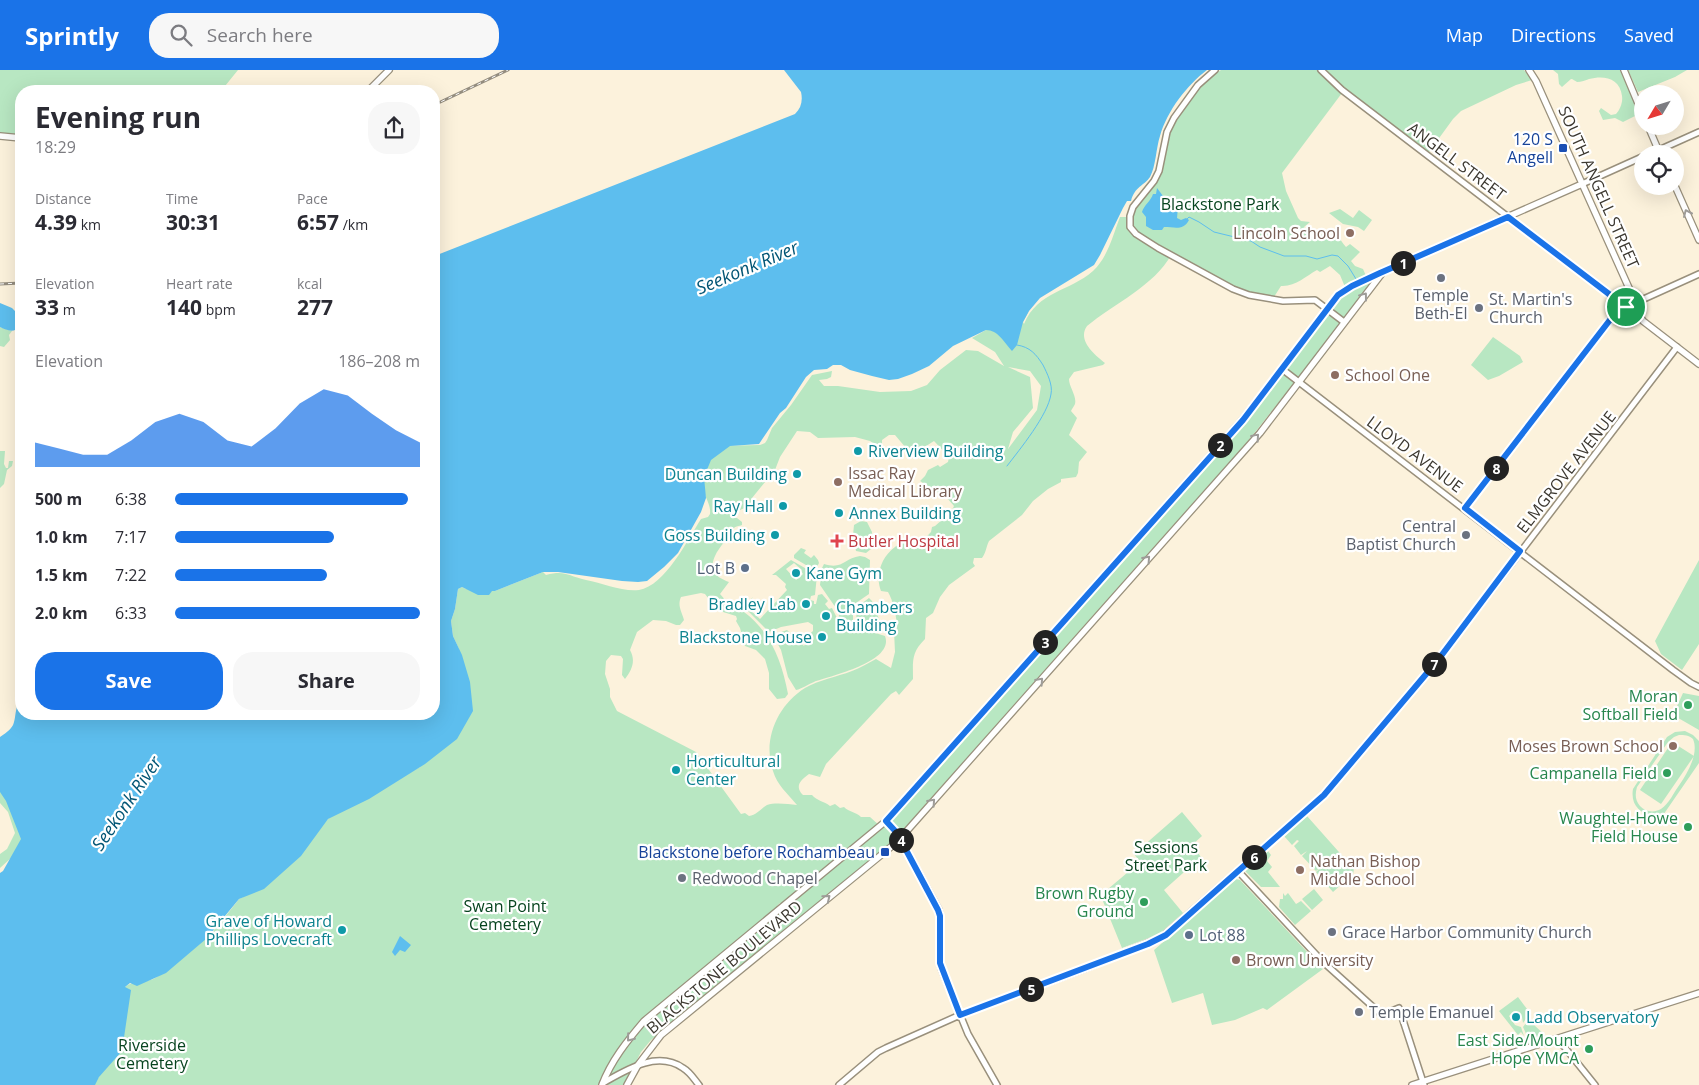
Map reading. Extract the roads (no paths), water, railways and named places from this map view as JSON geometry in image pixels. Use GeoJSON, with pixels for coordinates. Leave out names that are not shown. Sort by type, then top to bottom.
{"type":"FeatureCollection","features":[{"type":"Feature","properties":{"kind":"main road"},"geometry":{"type":"LineString","coordinates":[[374,85],[389,70]]}},
{"type":"Feature","properties":{"kind":"main road","name":"SOUTH ANGELL STREET"},"geometry":{"type":"LineString","coordinates":[[1529,70],[1536,81],[1635,305]]}},
{"type":"Feature","properties":{"kind":"main road"},"geometry":{"type":"LineString","coordinates":[[1624,70],[1634,94]]}},
{"type":"Feature","properties":{"kind":"main road"},"geometry":{"type":"LineString","coordinates":[[0,136],[15,137]]}},
{"type":"Feature","properties":{"kind":"main road"},"geometry":{"type":"LineString","coordinates":[[1385,271],[1582,184]]}},
{"type":"Feature","properties":{"kind":"main road"},"geometry":{"type":"LineString","coordinates":[[1679,195],[1699,240]]}},
{"type":"Feature","properties":{"kind":"main road","name":"BLACKSTONE BOULEVARD"},"geometry":{"type":"LineString","coordinates":[[602,1084],[617,1055],[644,1021],[886,821],[1243,420],[1342,291],[1385,271]]}},
{"type":"Feature","properties":{"kind":"main road","name":"BLACKSTONE BOULEVARD"},"geometry":{"type":"LineString","coordinates":[[627,1085],[638,1064],[661,1035],[900,838],[1260,432],[1385,271]]}},
{"type":"Feature","properties":{"kind":"main road"},"geometry":{"type":"LineString","coordinates":[[1635,305],[1637,313],[1643,320],[1699,364]]}},
{"type":"Feature","properties":{"kind":"main road"},"geometry":{"type":"LineString","coordinates":[[1412,1085],[1699,993]]}},
{"type":"Feature","properties":{"kind":"street"},"geometry":{"type":"LineString","coordinates":[[1215,70],[1198,85],[1174,118],[1168,132],[1159,171],[1133,207],[1130,216],[1130,227],[1136,234],[1158,248],[1233,289],[1249,295],[1283,301],[1315,300],[1344,322]]}},
{"type":"Feature","properties":{"kind":"street","name":"ANGELL STREET"},"geometry":{"type":"LineString","coordinates":[[1321,70],[1342,90],[1626,307]]}},
{"type":"Feature","properties":{"kind":"street"},"geometry":{"type":"LineString","coordinates":[[1674,145],[1699,132]]}},
{"type":"Feature","properties":{"kind":"street"},"geometry":{"type":"LineString","coordinates":[[1582,184],[1634,161]]}},
{"type":"Feature","properties":{"kind":"street"},"geometry":{"type":"LineString","coordinates":[[1465,508],[1613,316],[1626,307],[1635,305],[1699,274]]}},
{"type":"Feature","properties":{"kind":"street","name":"ELMGROVE AVENUE"},"geometry":{"type":"LineString","coordinates":[[839,1085],[878,1052],[960,1015],[1159,939],[1238,871],[1324,795],[1438,660],[1677,347]]}},
{"type":"Feature","properties":{"kind":"street","name":"LLOYD AVENUE"},"geometry":{"type":"LineString","coordinates":[[1282,369],[1673,670],[1699,687]]}},
{"type":"Feature","properties":{"kind":"street"},"geometry":{"type":"LineString","coordinates":[[886,821],[900,838],[939,910],[940,963],[968,1034],[997,1085]]}},
{"type":"Feature","properties":{"kind":"street"},"geometry":{"type":"LineString","coordinates":[[1238,871],[1322,961],[1382,1015],[1399,1008],[1423,1083]]}},
{"type":"Feature","properties":{"kind":"street"},"geometry":{"type":"LineString","coordinates":[[1558,1038],[1594,1085]]}},
{"type":"Feature","properties":{"kind":"street"},"geometry":{"type":"LineString","coordinates":[[602,1084],[638,1064],[669,1062],[687,1071],[699,1085]]}},
{"type":"Feature","properties":{"kind":"water","name":"Seekonk River"},"geometry":{"type":"Polygon","coordinates":[[[784,70],[1207,70],[1185,91],[1167,117],[1160,136],[1154,168],[1150,177],[1137,189],[1131,201],[1127,201],[1094,265],[1040,298],[1023,322],[1017,345],[1012,351],[997,334],[986,330],[953,346],[929,366],[898,379],[889,380],[872,376],[850,370],[841,365],[814,370],[806,377],[759,444],[730,446],[711,460],[704,477],[706,498],[701,512],[678,553],[647,581],[622,581],[558,572],[543,572],[492,591],[489,595],[478,595],[462,587],[458,589],[451,621],[453,636],[462,655],[470,682],[473,711],[457,739],[425,764],[369,799],[328,819],[301,856],[264,889],[239,899],[206,939],[166,973],[137,986],[130,983],[125,987],[131,990],[122,1051],[99,1077],[95,1085],[0,1085],[0,873],[3,871],[21,839],[6,801],[0,792],[0,737],[12,727],[15,714],[15,720],[440,720],[440,254],[795,114],[799,109],[802,98],[801,92],[784,70]]]}},
{"type":"Feature","properties":{"kind":"water"},"geometry":{"type":"Polygon","coordinates":[[[1157,188],[1163,196],[1178,207],[1177,218],[1189,220],[1184,226],[1178,228],[1164,227],[1162,230],[1153,230],[1146,226],[1146,217],[1142,212],[1153,194],[1156,194],[1157,188]]]}},
{"type":"Feature","properties":{"kind":"water"},"geometry":{"type":"Polygon","coordinates":[[[0,303],[15,311],[15,330],[6,330],[0,327],[0,303]]]}},
{"type":"Feature","properties":{"kind":"water"},"geometry":{"type":"Polygon","coordinates":[[[400,936],[411,945],[405,952],[400,950],[395,956],[392,952],[400,936]]]}},
{"type":"Feature","properties":{"kind":"waterway"},"geometry":{"type":"LineString","coordinates":[[1187,219],[1189,217],[1214,232],[1251,241],[1260,247],[1284,256],[1306,256],[1317,259],[1332,255],[1338,256],[1348,266],[1356,279]]}},
{"type":"Feature","properties":{"kind":"waterway"},"geometry":{"type":"LineString","coordinates":[[1007,466],[1045,412],[1051,390],[1048,375],[1038,358],[1029,349],[1017,345]]}},
{"type":"Feature","properties":{"kind":"railway"},"geometry":{"type":"LineString","coordinates":[[440,102],[508,70]]}},
{"type":"Feature","properties":{"kind":"railway"},"geometry":{"type":"LineString","coordinates":[[0,284],[15,283]]}},
{"type":"Feature","properties":{"kind":"place","name":"120 S Angell"},"geometry":{"type":"Point","coordinates":[1563,148]}},
{"type":"Feature","properties":{"kind":"place","name":"Lincoln School"},"geometry":{"type":"Point","coordinates":[1350,233]}},
{"type":"Feature","properties":{"kind":"place","name":"Temple Beth-El"},"geometry":{"type":"Point","coordinates":[1441,278]}},
{"type":"Feature","properties":{"kind":"place","name":"St. Martin's Church"},"geometry":{"type":"Point","coordinates":[1479,308]}},
{"type":"Feature","properties":{"kind":"place","name":"School One"},"geometry":{"type":"Point","coordinates":[1335,375]}},
{"type":"Feature","properties":{"kind":"place","name":"Riverview Building"},"geometry":{"type":"Point","coordinates":[858,451]}},
{"type":"Feature","properties":{"kind":"place","name":"Duncan Building"},"geometry":{"type":"Point","coordinates":[797,474]}},
{"type":"Feature","properties":{"kind":"place","name":"Issac Ray Medical Library"},"geometry":{"type":"Point","coordinates":[838,482]}},
{"type":"Feature","properties":{"kind":"place","name":"Ray Hall"},"geometry":{"type":"Point","coordinates":[783,506]}},
{"type":"Feature","properties":{"kind":"place","name":"Annex Building"},"geometry":{"type":"Point","coordinates":[839,513]}},
{"type":"Feature","properties":{"kind":"place","name":"Goss Building"},"geometry":{"type":"Point","coordinates":[775,535]}},
{"type":"Feature","properties":{"kind":"place","name":"Central Baptist Church"},"geometry":{"type":"Point","coordinates":[1466,535]}},
{"type":"Feature","properties":{"kind":"place","name":"Butler Hospital"},"geometry":{"type":"Point","coordinates":[837,541]}},
{"type":"Feature","properties":{"kind":"place","name":"Lot B"},"geometry":{"type":"Point","coordinates":[745,568]}},
{"type":"Feature","properties":{"kind":"place","name":"Kane Gym"},"geometry":{"type":"Point","coordinates":[796,573]}},
{"type":"Feature","properties":{"kind":"place","name":"Bradley Lab"},"geometry":{"type":"Point","coordinates":[806,604]}},
{"type":"Feature","properties":{"kind":"place","name":"Chambers Building"},"geometry":{"type":"Point","coordinates":[826,616]}},
{"type":"Feature","properties":{"kind":"place","name":"Blackstone House"},"geometry":{"type":"Point","coordinates":[822,637]}},
{"type":"Feature","properties":{"kind":"place","name":"Moran Softball Field"},"geometry":{"type":"Point","coordinates":[1688,705]}},
{"type":"Feature","properties":{"kind":"place","name":"Moses Brown School"},"geometry":{"type":"Point","coordinates":[1673,746]}},
{"type":"Feature","properties":{"kind":"place","name":"Horticultural Center"},"geometry":{"type":"Point","coordinates":[676,770]}},
{"type":"Feature","properties":{"kind":"place","name":"Campanella Field"},"geometry":{"type":"Point","coordinates":[1667,773]}},
{"type":"Feature","properties":{"kind":"place","name":"Waughtel-Howe Field House"},"geometry":{"type":"Point","coordinates":[1688,827]}},
{"type":"Feature","properties":{"kind":"place","name":"Blackstone before Rochambeau"},"geometry":{"type":"Point","coordinates":[885,852]}},
{"type":"Feature","properties":{"kind":"place","name":"Nathan Bishop Middle School"},"geometry":{"type":"Point","coordinates":[1300,870]}},
{"type":"Feature","properties":{"kind":"place","name":"Redwood Chapel"},"geometry":{"type":"Point","coordinates":[682,878]}},
{"type":"Feature","properties":{"kind":"place","name":"Brown Rugby Ground"},"geometry":{"type":"Point","coordinates":[1144,902]}},
{"type":"Feature","properties":{"kind":"place","name":"Grave of Howard Phillips Lovecraft"},"geometry":{"type":"Point","coordinates":[342,930]}},
{"type":"Feature","properties":{"kind":"place","name":"Grace Harbor Community Church"},"geometry":{"type":"Point","coordinates":[1332,932]}},
{"type":"Feature","properties":{"kind":"place","name":"Lot 88"},"geometry":{"type":"Point","coordinates":[1189,935]}},
{"type":"Feature","properties":{"kind":"place","name":"Brown University"},"geometry":{"type":"Point","coordinates":[1236,960]}},
{"type":"Feature","properties":{"kind":"place","name":"Temple Emanuel"},"geometry":{"type":"Point","coordinates":[1359,1012]}},
{"type":"Feature","properties":{"kind":"place","name":"Ladd Observatory"},"geometry":{"type":"Point","coordinates":[1516,1017]}},
{"type":"Feature","properties":{"kind":"place","name":"East Side/Mount Hope YMCA"},"geometry":{"type":"Point","coordinates":[1589,1049]}},
{"type":"Feature","properties":{"kind":"park label","name":"Blackstone Park"},"geometry":{"type":"Point","coordinates":[1220,204]}},
{"type":"Feature","properties":{"kind":"park label","name":"Sessions Street Park"},"geometry":{"type":"Point","coordinates":[1166,856]}},
{"type":"Feature","properties":{"kind":"park label","name":"Swan Point Cemetery"},"geometry":{"type":"Point","coordinates":[505,915]}},
{"type":"Feature","properties":{"kind":"park label","name":"Riverside Cemetery"},"geometry":{"type":"Point","coordinates":[152,1054]}}]}
